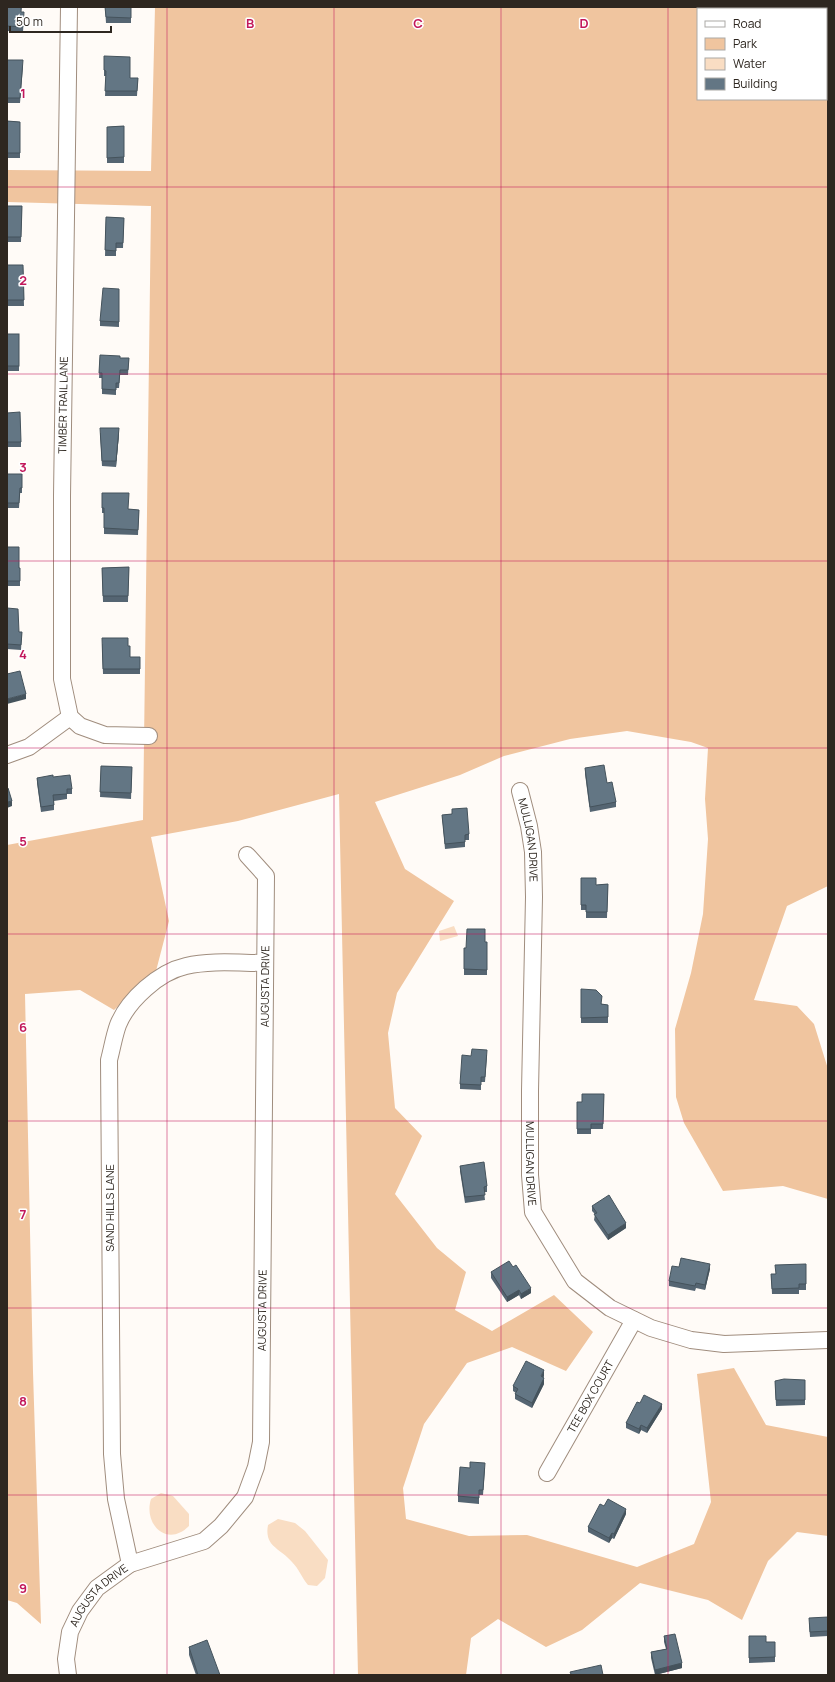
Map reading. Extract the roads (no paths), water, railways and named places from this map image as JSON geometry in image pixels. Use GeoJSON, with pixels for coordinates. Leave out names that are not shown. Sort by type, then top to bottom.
{"type":"FeatureCollection","features":[{"type":"Feature","properties":{"kind":"street","name":"TIMBER TRAIL LANE"},"geometry":{"type":"LineString","coordinates":[[69,7],[61,642],[62,679],[70,717]]}},
{"type":"Feature","properties":{"kind":"street"},"geometry":{"type":"LineString","coordinates":[[7,755],[29,747],[70,717],[80,726],[105,735],[149,736]]}},
{"type":"Feature","properties":{"kind":"street","name":"MULLIGAN DRIVE"},"geometry":{"type":"LineString","coordinates":[[520,791],[534,852],[530,1091],[530,1175],[533,1212],[575,1281],[610,1308],[652,1328],[691,1340],[724,1344],[828,1340]]}},
{"type":"Feature","properties":{"kind":"street","name":"AUGUSTA DRIVE"},"geometry":{"type":"LineString","coordinates":[[68,1675],[66,1659],[70,1632],[80,1611],[97,1588],[130,1564],[204,1541],[221,1526],[245,1497],[256,1467],[261,1442],[266,876],[247,855]]}},
{"type":"Feature","properties":{"kind":"street","name":"SAND HILLS LANE"},"geometry":{"type":"LineString","coordinates":[[130,1564],[116,1499],[112,1454],[109,1060],[118,1024],[134,998],[160,978],[184,966],[214,962],[265,963]]}},
{"type":"Feature","properties":{"kind":"street","name":"TEE BOX COURT"},"geometry":{"type":"LineString","coordinates":[[547,1473],[634,1320]]}},
{"type":"Feature","properties":{"kind":"water"},"geometry":{"type":"Polygon","coordinates":[[[454,926],[458,936],[440,941],[439,931],[454,926]]]}},
{"type":"Feature","properties":{"kind":"water"},"geometry":{"type":"Polygon","coordinates":[[[161,1493],[173,1496],[189,1514],[189,1526],[181,1532],[173,1535],[165,1534],[159,1530],[150,1517],[149,1508],[151,1499],[161,1493]]]}},
{"type":"Feature","properties":{"kind":"water"},"geometry":{"type":"Polygon","coordinates":[[[278,1519],[295,1523],[305,1531],[328,1560],[325,1578],[317,1586],[308,1585],[294,1565],[271,1543],[268,1538],[268,1525],[278,1519]]]}}]}
